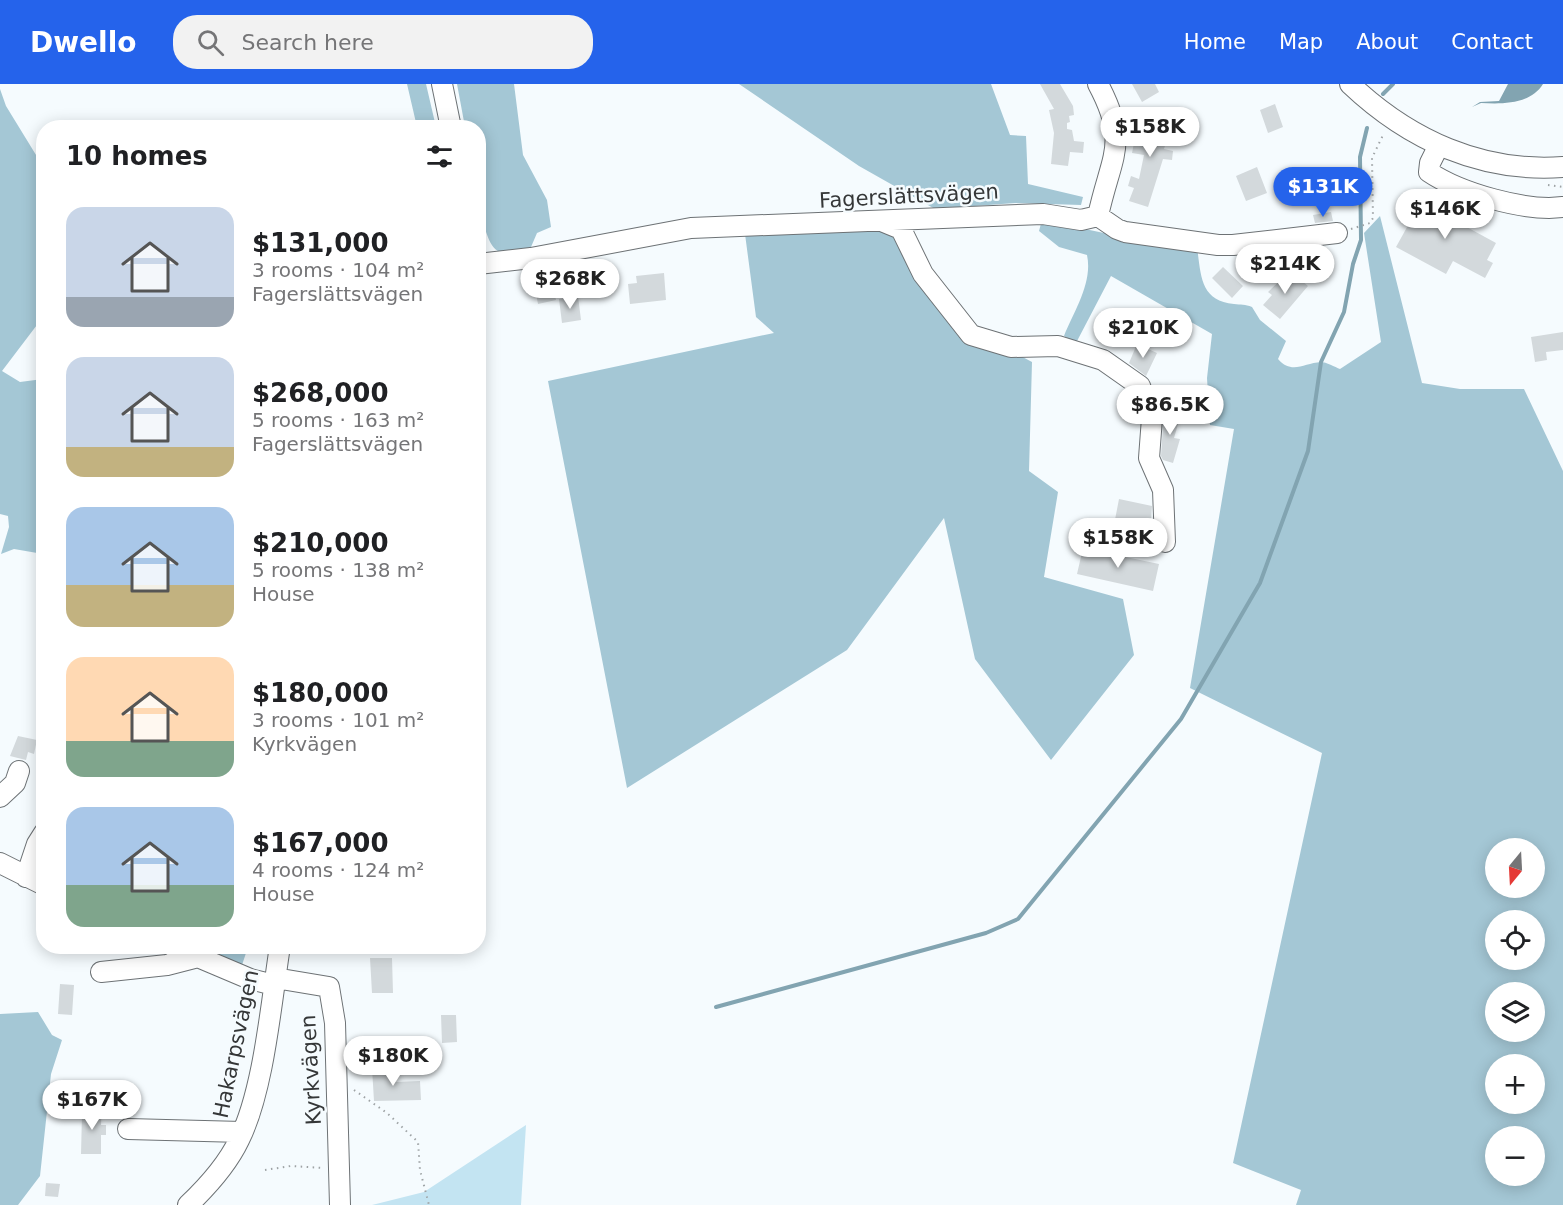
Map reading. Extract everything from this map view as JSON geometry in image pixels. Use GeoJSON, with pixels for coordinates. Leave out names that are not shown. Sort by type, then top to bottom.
{"type":"FeatureCollection","features":[{"type":"Feature","properties":{"kind":"street"},"geometry":{"type":"LineString","coordinates":[[442,84],[449,120]]}},
{"type":"Feature","properties":{"kind":"street"},"geometry":{"type":"LineString","coordinates":[[1098,84],[1117,124],[1118,139],[1098,216],[1117,229],[1199,243],[1233,245],[1343,231]]}},
{"type":"Feature","properties":{"kind":"street"},"geometry":{"type":"LineString","coordinates":[[1350,84],[1394,119],[1439,145],[1486,163],[1515,168],[1563,167]]}},
{"type":"Feature","properties":{"kind":"street"},"geometry":{"type":"LineString","coordinates":[[1439,145],[1430,163],[1429,172],[1447,184],[1529,205],[1563,207]]}},
{"type":"Feature","properties":{"kind":"street","name":"Fagerslättsvägen"},"geometry":{"type":"LineString","coordinates":[[486,263],[531,258],[691,228],[1043,214],[1081,220],[1098,216]]}},
{"type":"Feature","properties":{"kind":"street"},"geometry":{"type":"LineString","coordinates":[[884,222],[901,229],[923,274],[971,335],[1011,347],[1058,346],[1103,360],[1140,386],[1152,418],[1149,458],[1163,490],[1165,542]]}},
{"type":"Feature","properties":{"kind":"street"},"geometry":{"type":"LineString","coordinates":[[0,797],[15,783],[19,771]]}},
{"type":"Feature","properties":{"kind":"street"},"geometry":{"type":"LineString","coordinates":[[30,879],[36,849]]}},
{"type":"Feature","properties":{"kind":"street"},"geometry":{"type":"LineString","coordinates":[[0,863],[30,879]]}},
{"type":"Feature","properties":{"kind":"street"},"geometry":{"type":"LineString","coordinates":[[0,877],[30,879]]}},
{"type":"Feature","properties":{"kind":"street"},"geometry":{"type":"LineString","coordinates":[[191,954],[250,979],[274,981]]}},
{"type":"Feature","properties":{"kind":"street","name":"Hakarpsvägen"},"geometry":{"type":"LineString","coordinates":[[188,1205],[226,1162],[242,1132],[255,1090],[279,954]]}},
{"type":"Feature","properties":{"kind":"street"},"geometry":{"type":"LineString","coordinates":[[101,972],[167,965],[198,957]]}},
{"type":"Feature","properties":{"kind":"street","name":"Kyrkvägen"},"geometry":{"type":"LineString","coordinates":[[274,981],[329,987],[335,1023],[340,1205]]}},
{"type":"Feature","properties":{"kind":"street"},"geometry":{"type":"LineString","coordinates":[[128,1129],[242,1132]]}},
{"type":"Feature","properties":{"kind":"path"},"geometry":{"type":"LineString","coordinates":[[1343,231],[1366,224],[1373,218],[1372,158],[1381,137],[1394,119]]}},
{"type":"Feature","properties":{"kind":"path"},"geometry":{"type":"LineString","coordinates":[[336,1074],[359,1095],[387,1113],[418,1142],[420,1170],[429,1205]]}},
{"type":"Feature","properties":{"kind":"path"},"geometry":{"type":"LineString","coordinates":[[265,1170],[291,1166],[328,1168]]}},
{"type":"Feature","properties":{"kind":"shaded area"},"geometry":{"type":"Polygon","coordinates":[[[407,84],[426,84],[434,120],[415,120],[407,84]]]}},
{"type":"Feature","properties":{"kind":"shaded area"},"geometry":{"type":"Polygon","coordinates":[[[457,84],[514,84],[523,155],[547,200],[551,227],[537,233],[531,247],[508,253],[500,252],[492,245],[486,232],[486,120],[464,120],[457,84]]]}},
{"type":"Feature","properties":{"kind":"shaded area"},"geometry":{"type":"Polygon","coordinates":[[[739,84],[991,84],[1010,135],[1026,136],[1028,184],[1083,197],[1081,205],[1015,203],[935,209],[859,166],[739,84]]]}},
{"type":"Feature","properties":{"kind":"shaded area"},"geometry":{"type":"Polygon","coordinates":[[[1508,84],[1543,84],[1531,96],[1523,100],[1481,103],[1472,107],[1480,102],[1499,101],[1508,84]]]}},
{"type":"Feature","properties":{"kind":"shaded area"},"geometry":{"type":"Polygon","coordinates":[[[0,89],[6,106],[36,155],[36,326],[2,371],[20,382],[36,380],[36,553],[14,549],[1,554],[9,527],[8,516],[0,514],[0,89]]]}},
{"type":"Feature","properties":{"kind":"shaded area"},"geometry":{"type":"Polygon","coordinates":[[[1380,216],[1422,383],[1460,389],[1524,389],[1563,471],[1563,1205],[1296,1205],[1301,1190],[1233,1163],[1322,753],[1190,688],[1234,429],[1210,425],[1207,378],[1212,334],[1111,276],[1076,343],[1064,336],[1085,286],[1087,255],[1059,247],[1039,231],[1042,220],[1161,245],[1197,247],[1202,277],[1208,292],[1223,302],[1252,307],[1260,320],[1286,341],[1278,359],[1288,366],[1298,367],[1321,362],[1340,369],[1381,342],[1364,233],[1380,216]]]}},
{"type":"Feature","properties":{"kind":"shaded area"},"geometry":{"type":"Polygon","coordinates":[[[881,231],[918,249],[961,324],[1032,362],[1029,471],[1058,492],[1044,577],[1123,599],[1134,655],[1051,760],[975,659],[944,518],[847,650],[627,788],[548,381],[774,333],[756,317],[745,234],[881,231]]]}},
{"type":"Feature","properties":{"kind":"shaded area"},"geometry":{"type":"Polygon","coordinates":[[[217,954],[246,954],[242,965],[215,961],[217,954]]]}},
{"type":"Feature","properties":{"kind":"shaded area"},"geometry":{"type":"Polygon","coordinates":[[[38,1012],[52,1035],[62,1040],[51,1074],[40,1176],[18,1205],[0,1205],[0,1014],[38,1012]]]}},
{"type":"Feature","properties":{"kind":"shaded area"},"geometry":{"type":"Polygon","coordinates":[[[526,1125],[521,1205],[372,1205],[424,1192],[526,1125]]]}},
{"type":"Feature","properties":{"kind":"building"},"geometry":{"type":"Polygon","coordinates":[[[1040,84],[1060,84],[1073,106],[1074,115],[1069,116],[1070,122],[1067,123],[1067,129],[1072,130],[1074,141],[1084,142],[1083,153],[1070,152],[1068,166],[1051,164],[1054,133],[1049,110],[1054,109],[1040,84]]]}},
{"type":"Feature","properties":{"kind":"building"},"geometry":{"type":"Polygon","coordinates":[[[1132,84],[1155,84],[1159,92],[1142,102],[1132,84]]]}},
{"type":"Feature","properties":{"kind":"building"},"geometry":{"type":"Polygon","coordinates":[[[1275,104],[1283,127],[1268,133],[1260,110],[1275,104]]]}},
{"type":"Feature","properties":{"kind":"building"},"geometry":{"type":"Polygon","coordinates":[[[1163,110],[1167,139],[1164,149],[1173,151],[1172,160],[1163,159],[1148,207],[1129,201],[1134,188],[1128,186],[1131,176],[1139,179],[1144,155],[1132,153],[1134,143],[1148,146],[1144,113],[1163,110]]]}},
{"type":"Feature","properties":{"kind":"building"},"geometry":{"type":"Polygon","coordinates":[[[1257,167],[1267,193],[1246,201],[1236,176],[1257,167]]]}},
{"type":"Feature","properties":{"kind":"building"},"geometry":{"type":"Polygon","coordinates":[[[1426,193],[1457,211],[1452,219],[1496,243],[1487,260],[1493,263],[1485,278],[1453,261],[1446,274],[1396,247],[1426,193]]]}},
{"type":"Feature","properties":{"kind":"building"},"geometry":{"type":"Polygon","coordinates":[[[1331,212],[1333,221],[1315,223],[1313,215],[1331,212]]]}},
{"type":"Feature","properties":{"kind":"building"},"geometry":{"type":"Polygon","coordinates":[[[1223,267],[1243,286],[1232,298],[1212,278],[1223,267]]]}},
{"type":"Feature","properties":{"kind":"building"},"geometry":{"type":"Polygon","coordinates":[[[1290,271],[1308,286],[1280,319],[1263,305],[1272,295],[1268,292],[1290,271]]]}},
{"type":"Feature","properties":{"kind":"building"},"geometry":{"type":"Polygon","coordinates":[[[664,273],[666,300],[630,304],[628,284],[637,283],[636,276],[664,273]]]}},
{"type":"Feature","properties":{"kind":"building"},"geometry":{"type":"Polygon","coordinates":[[[553,286],[556,300],[538,304],[535,289],[553,286]]]}},
{"type":"Feature","properties":{"kind":"building"},"geometry":{"type":"Polygon","coordinates":[[[578,296],[581,320],[562,323],[559,299],[578,296]]]}},
{"type":"Feature","properties":{"kind":"building"},"geometry":{"type":"Polygon","coordinates":[[[1563,332],[1563,350],[1546,352],[1547,360],[1535,362],[1531,337],[1563,332]]]}},
{"type":"Feature","properties":{"kind":"building"},"geometry":{"type":"Polygon","coordinates":[[[1137,344],[1157,353],[1146,376],[1129,363],[1137,344]]]}},
{"type":"Feature","properties":{"kind":"building"},"geometry":{"type":"Polygon","coordinates":[[[1164,409],[1181,414],[1174,438],[1180,439],[1173,463],[1163,460],[1161,456],[1164,409]]]}},
{"type":"Feature","properties":{"kind":"building"},"geometry":{"type":"Polygon","coordinates":[[[1119,499],[1152,506],[1150,537],[1113,530],[1119,499]]]}},
{"type":"Feature","properties":{"kind":"building"},"geometry":{"type":"Polygon","coordinates":[[[1083,548],[1159,564],[1153,591],[1077,574],[1083,548]]]}},
{"type":"Feature","properties":{"kind":"building"},"geometry":{"type":"Polygon","coordinates":[[[18,736],[36,740],[34,754],[28,752],[26,760],[10,756],[18,736]]]}},
{"type":"Feature","properties":{"kind":"building"},"geometry":{"type":"Polygon","coordinates":[[[370,958],[392,958],[393,993],[372,993],[370,958]]]}},
{"type":"Feature","properties":{"kind":"building"},"geometry":{"type":"Polygon","coordinates":[[[60,984],[74,985],[72,1015],[58,1014],[60,984]]]}},
{"type":"Feature","properties":{"kind":"building"},"geometry":{"type":"Polygon","coordinates":[[[441,1015],[456,1015],[457,1042],[442,1043],[441,1015]]]}},
{"type":"Feature","properties":{"kind":"building"},"geometry":{"type":"Polygon","coordinates":[[[395,1067],[396,1082],[420,1081],[421,1100],[374,1101],[372,1068],[395,1067]]]}},
{"type":"Feature","properties":{"kind":"building"},"geometry":{"type":"Polygon","coordinates":[[[88,1105],[102,1105],[101,1125],[106,1125],[106,1135],[101,1135],[101,1154],[81,1154],[82,1114],[88,1114],[88,1105]]]}},
{"type":"Feature","properties":{"kind":"building"},"geometry":{"type":"Polygon","coordinates":[[[46,1183],[60,1184],[58,1197],[45,1196],[46,1183]]]}},
{"type":"Feature","properties":{"kind":"waterway"},"geometry":{"type":"LineString","coordinates":[[1383,94],[1393,84]]}},
{"type":"Feature","properties":{"kind":"waterway"},"geometry":{"type":"LineString","coordinates":[[716,1007],[986,933],[1018,919],[1181,719],[1260,583],[1308,451],[1321,362],[1344,312],[1353,264],[1361,240],[1360,157],[1367,128]]}}]}
